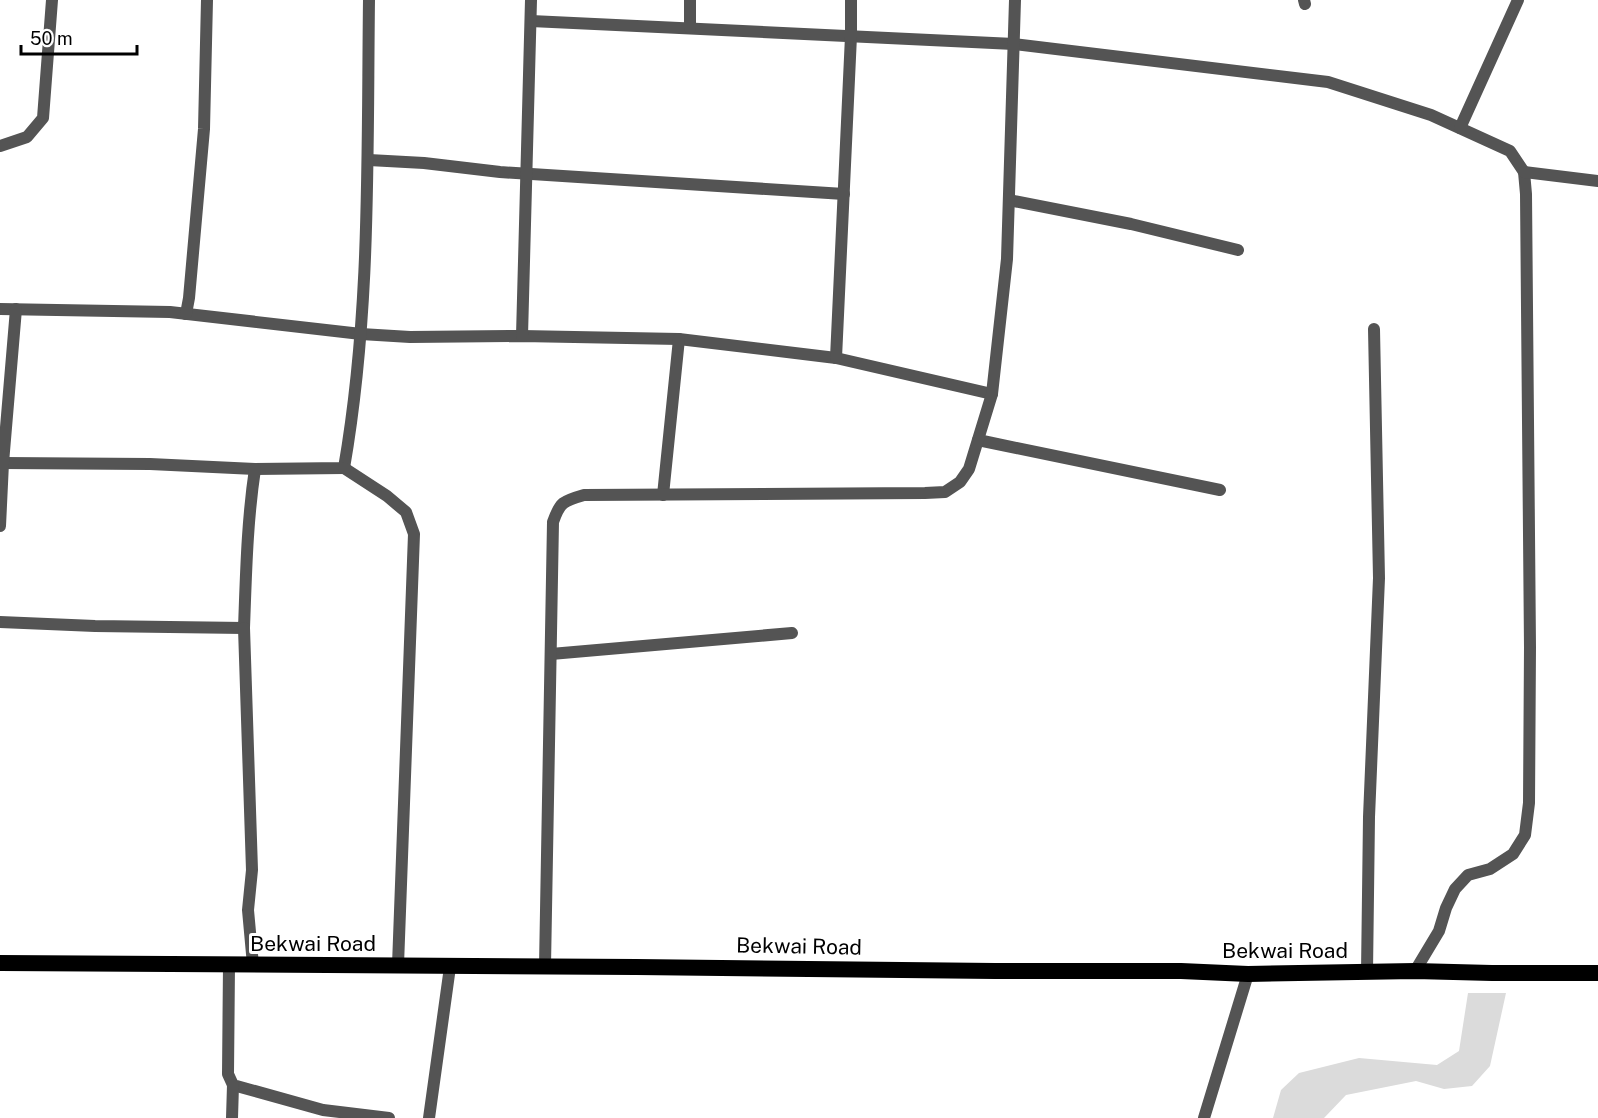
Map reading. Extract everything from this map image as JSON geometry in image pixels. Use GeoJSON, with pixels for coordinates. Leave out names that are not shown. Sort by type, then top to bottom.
{"type":"FeatureCollection","features":[{"type":"Feature","properties":{"kind":"highway","name":"Bekwai Road"},"geometry":{"type":"LineString","coordinates":[[0,963],[1170,971],[1248,974],[1415,971],[1598,972]]}},
{"type":"Feature","properties":{"kind":"street"},"geometry":{"type":"LineString","coordinates":[[0,146],[27,137],[43,118],[52,0]]}},
{"type":"Feature","properties":{"kind":"street"},"geometry":{"type":"LineString","coordinates":[[186,314],[204,129],[207,0]]}},
{"type":"Feature","properties":{"kind":"street"},"geometry":{"type":"LineString","coordinates":[[344,468],[350,432],[364,294],[369,160],[369,0]]}},
{"type":"Feature","properties":{"kind":"street"},"geometry":{"type":"LineString","coordinates":[[522,336],[531,0]]}},
{"type":"Feature","properties":{"kind":"street"},"geometry":{"type":"LineString","coordinates":[[690,0],[690,28]]}},
{"type":"Feature","properties":{"kind":"street"},"geometry":{"type":"LineString","coordinates":[[837,358],[851,36],[850,0]]}},
{"type":"Feature","properties":{"kind":"street"},"geometry":{"type":"LineString","coordinates":[[545,966],[553,522],[559,506],[570,499],[584,495],[945,492],[960,482],[969,469],[992,394],[1007,259],[1015,0]]}},
{"type":"Feature","properties":{"kind":"street"},"geometry":{"type":"LineString","coordinates":[[1460,128],[1518,0]]}},
{"type":"Feature","properties":{"kind":"street"},"geometry":{"type":"LineString","coordinates":[[531,21],[1014,44],[1328,82],[1424,112],[1510,151],[1524,172],[1526,194],[1529,803],[1525,835],[1513,854],[1490,869],[1468,875],[1455,889],[1438,931],[1415,971]]}},
{"type":"Feature","properties":{"kind":"street"},"geometry":{"type":"LineString","coordinates":[[369,160],[424,163],[500,172],[844,194]]}},
{"type":"Feature","properties":{"kind":"street"},"geometry":{"type":"LineString","coordinates":[[1524,172],[1598,181]]}},
{"type":"Feature","properties":{"kind":"street"},"geometry":{"type":"LineString","coordinates":[[1009,200],[1131,224],[1238,250]]}},
{"type":"Feature","properties":{"kind":"street"},"geometry":{"type":"LineString","coordinates":[[0,309],[170,312],[361,334],[410,337],[522,336],[679,339],[837,358],[992,394]]}},
{"type":"Feature","properties":{"kind":"street"},"geometry":{"type":"LineString","coordinates":[[0,526],[16,309]]}},
{"type":"Feature","properties":{"kind":"street"},"geometry":{"type":"LineString","coordinates":[[1367,972],[1369,817],[1379,578],[1374,329]]}},
{"type":"Feature","properties":{"kind":"street"},"geometry":{"type":"LineString","coordinates":[[663,495],[679,339]]}},
{"type":"Feature","properties":{"kind":"street"},"geometry":{"type":"LineString","coordinates":[[978,440],[1220,490]]}},
{"type":"Feature","properties":{"kind":"street"},"geometry":{"type":"LineString","coordinates":[[3,464],[150,464],[255,470],[344,468],[387,496],[406,512],[414,534],[398,965]]}},
{"type":"Feature","properties":{"kind":"street"},"geometry":{"type":"LineString","coordinates":[[253,965],[248,910],[252,870],[244,585],[250,500],[255,470]]}},
{"type":"Feature","properties":{"kind":"street"},"geometry":{"type":"LineString","coordinates":[[0,622],[244,628]]}},
{"type":"Feature","properties":{"kind":"street"},"geometry":{"type":"LineString","coordinates":[[550,654],[792,633]]}},
{"type":"Feature","properties":{"kind":"street"},"geometry":{"type":"LineString","coordinates":[[229,965],[228,1074],[233,1085],[231,1118]]}},
{"type":"Feature","properties":{"kind":"street"},"geometry":{"type":"LineString","coordinates":[[429,1118],[450,967]]}},
{"type":"Feature","properties":{"kind":"street"},"geometry":{"type":"LineString","coordinates":[[1204,1118],[1248,974]]}},
{"type":"Feature","properties":{"kind":"street"},"geometry":{"type":"LineString","coordinates":[[233,1085],[323,1110],[389,1118]]}},
{"type":"Feature","properties":{"kind":"shaded area"},"geometry":{"type":"Polygon","coordinates":[[[1468,993],[1506,993],[1490,1066],[1472,1086],[1444,1089],[1416,1081],[1346,1095],[1324,1118],[1273,1118],[1281,1090],[1299,1073],[1359,1058],[1437,1065],[1459,1051],[1468,993]]]}}]}
